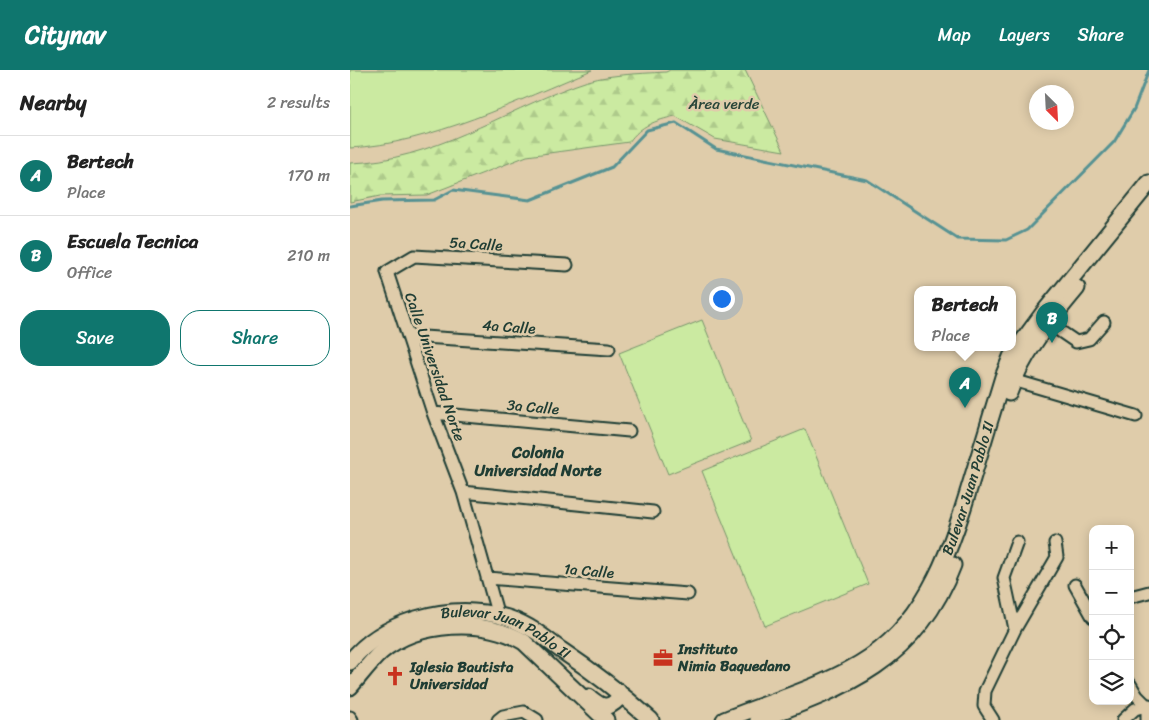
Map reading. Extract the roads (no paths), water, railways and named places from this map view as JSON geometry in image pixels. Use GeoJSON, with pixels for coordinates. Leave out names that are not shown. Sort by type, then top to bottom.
{"type":"FeatureCollection","features":[{"type":"Feature","properties":{"kind":"main road","name":"Bulevar Juan Pablo II"},"geometry":{"type":"LineString","coordinates":[[724,720],[848,671],[872,656],[896,635],[918,609],[937,578],[955,534],[1003,377],[1012,357],[1044,312],[1149,183]]}},
{"type":"Feature","properties":{"kind":"main road","name":"Bulevar Juan Pablo II"},"geometry":{"type":"LineString","coordinates":[[758,720],[856,680],[900,648],[920,625],[942,593],[973,508],[1013,380],[1033,342],[1149,199]]}},
{"type":"Feature","properties":{"kind":"main road","name":"Bulevar Juan Pablo II"},"geometry":{"type":"LineString","coordinates":[[350,662],[377,637],[401,624],[432,614],[454,611],[498,616],[530,628],[591,669],[651,720]]}},
{"type":"Feature","properties":{"kind":"main road","name":"Bulevar Juan Pablo II"},"geometry":{"type":"LineString","coordinates":[[350,687],[381,652],[413,635],[436,629],[458,627],[494,629],[510,634],[543,658],[600,717]]}},
{"type":"Feature","properties":{"kind":"main road"},"geometry":{"type":"LineString","coordinates":[[591,669],[581,669],[575,673],[572,678],[576,690],[600,706],[608,707],[618,700],[618,691]]}},
{"type":"Feature","properties":{"kind":"street","name":"5a Calle"},"geometry":{"type":"LineString","coordinates":[[387,272],[414,256],[567,265]]}},
{"type":"Feature","properties":{"kind":"street","name":"Calle Universidad Norte"},"geometry":{"type":"LineString","coordinates":[[387,272],[434,413],[463,492],[498,616]]}},
{"type":"Feature","properties":{"kind":"street"},"geometry":{"type":"LineString","coordinates":[[1048,323],[1076,342],[1089,339],[1104,322]]}},
{"type":"Feature","properties":{"kind":"street","name":"4a Calle"},"geometry":{"type":"LineString","coordinates":[[408,336],[609,349]]}},
{"type":"Feature","properties":{"kind":"street"},"geometry":{"type":"LineString","coordinates":[[1013,380],[1136,416]]}},
{"type":"Feature","properties":{"kind":"street","name":"3a Calle"},"geometry":{"type":"LineString","coordinates":[[434,413],[629,431]]}},
{"type":"Feature","properties":{"kind":"street"},"geometry":{"type":"LineString","coordinates":[[463,492],[653,512]]}},
{"type":"Feature","properties":{"kind":"street"},"geometry":{"type":"LineString","coordinates":[[1015,629],[1004,578],[1017,542]]}},
{"type":"Feature","properties":{"kind":"street"},"geometry":{"type":"LineString","coordinates":[[993,720],[982,700],[1015,629],[1057,557],[1055,543]]}},
{"type":"Feature","properties":{"kind":"street","name":"1a Calle"},"geometry":{"type":"LineString","coordinates":[[488,578],[688,594]]}},
{"type":"Feature","properties":{"kind":"street"},"geometry":{"type":"LineString","coordinates":[[1075,585],[1092,615]]}},
{"type":"Feature","properties":{"kind":"street"},"geometry":{"type":"LineString","coordinates":[[1134,596],[1149,592]]}},
{"type":"Feature","properties":{"kind":"street"},"geometry":{"type":"LineString","coordinates":[[1134,691],[1148,705]]}},
{"type":"Feature","properties":{"kind":"street"},"geometry":{"type":"LineString","coordinates":[[1123,720],[1129,713],[1148,705]]}},
{"type":"Feature","properties":{"kind":"street"},"geometry":{"type":"LineString","coordinates":[[1147,720],[1148,705]]}},
{"type":"Feature","properties":{"kind":"street"},"geometry":{"type":"LineString","coordinates":[[498,720],[503,716],[524,712],[533,715],[537,720]]}},
{"type":"Feature","properties":{"kind":"waterway"},"geometry":{"type":"LineString","coordinates":[[350,206],[382,201],[434,200],[453,190],[530,200],[612,167],[647,130],[676,123],[716,149],[867,180],[958,239],[1006,240],[1027,230],[1114,142],[1134,109],[1149,70]]}},
{"type":"Feature","properties":{"kind":"place","name":"Escuela Tecnica"},"geometry":{"type":"Point","coordinates":[1052,343]}},
{"type":"Feature","properties":{"kind":"place","name":"Bertech"},"geometry":{"type":"Point","coordinates":[965,408]}},
{"type":"Feature","properties":{"kind":"place","name":"Instituto Nimia Baquedano"},"geometry":{"type":"Point","coordinates":[663,658]}},
{"type":"Feature","properties":{"kind":"place","name":"Iglesia Bautista Universidad"},"geometry":{"type":"Point","coordinates":[395,676]}},
{"type":"Feature","properties":{"kind":"district","name":"Colonia Universidad Norte"},"geometry":{"type":"Point","coordinates":[538,461]}},
{"type":"Feature","properties":{"kind":"park label","name":"Àrea verde"},"geometry":{"type":"Point","coordinates":[724,104]}}]}
